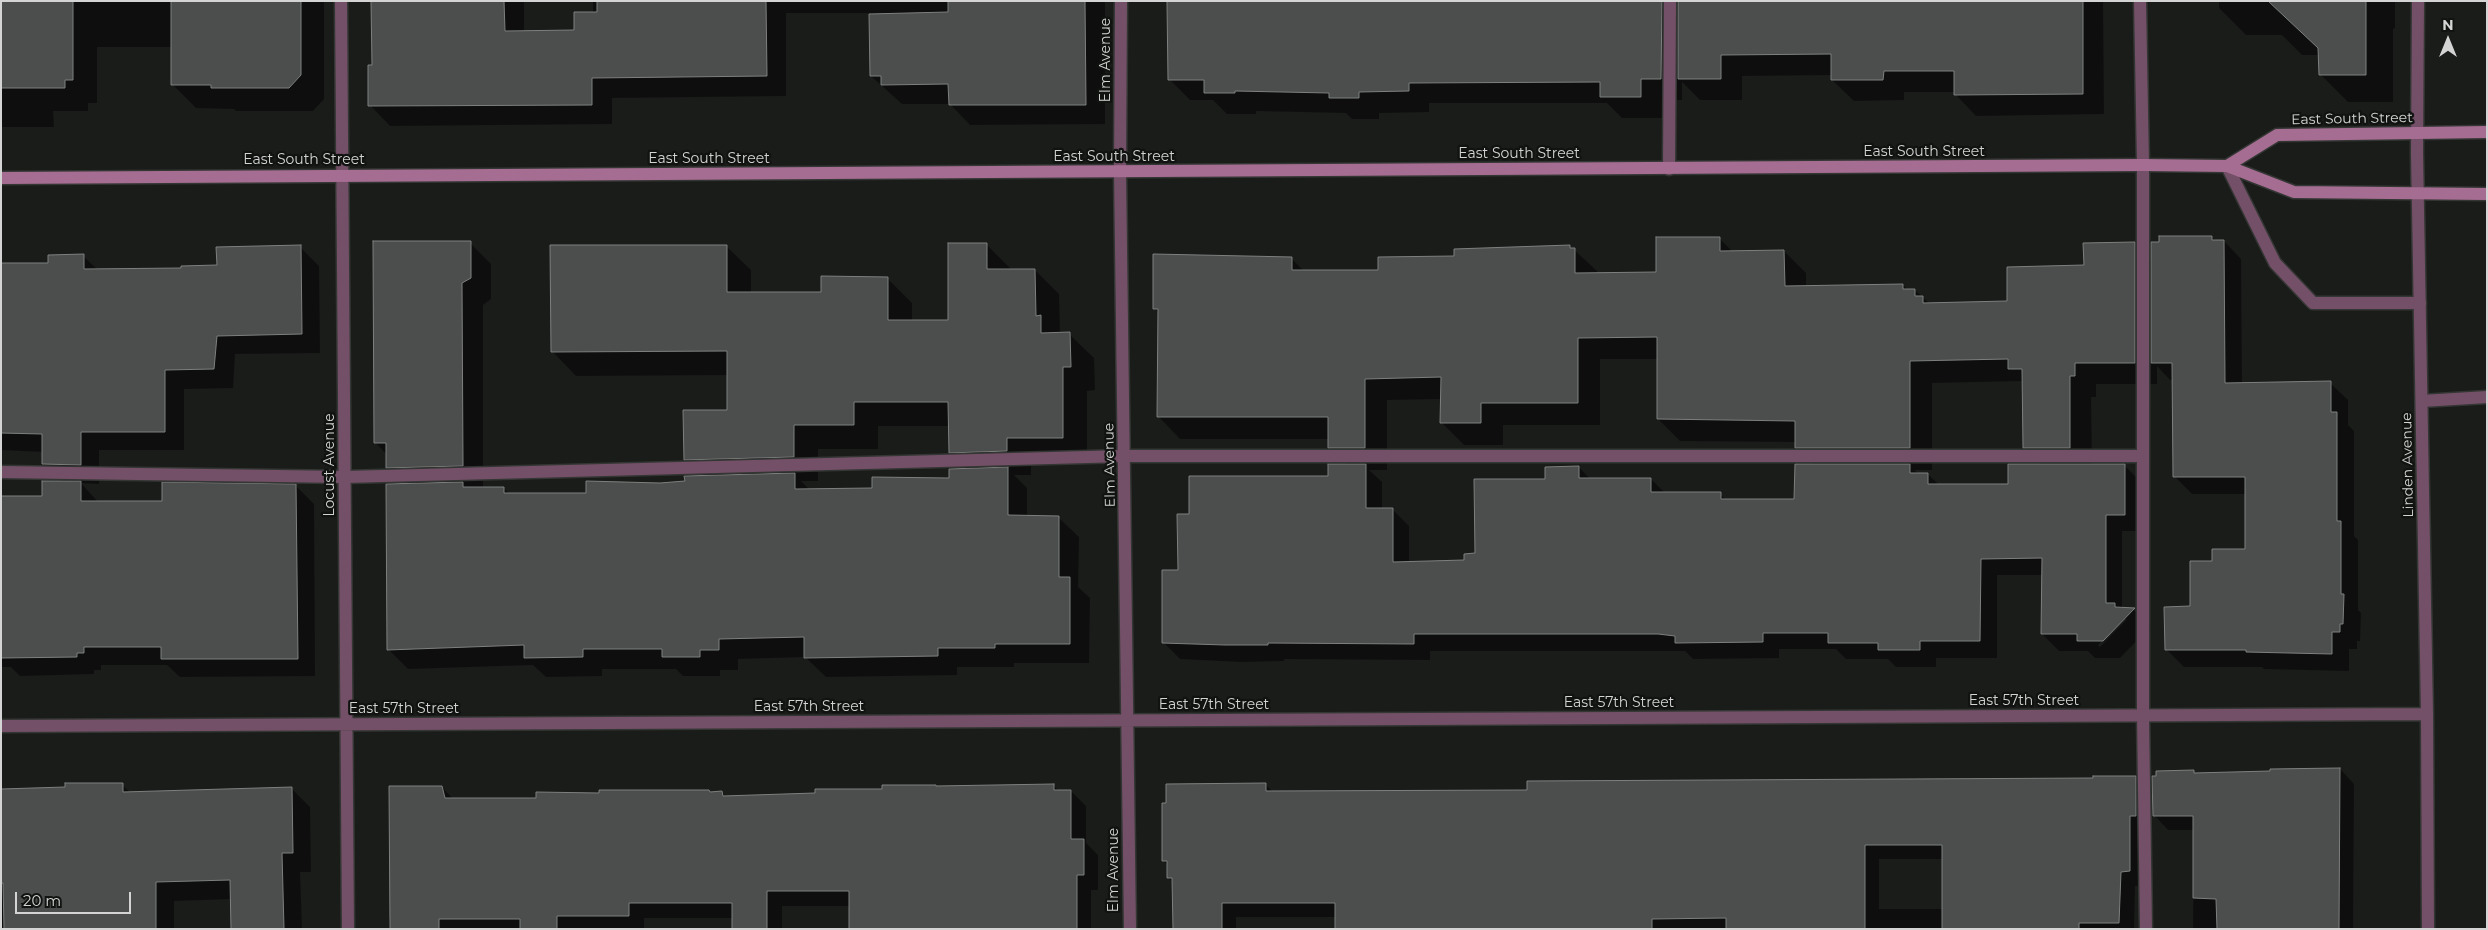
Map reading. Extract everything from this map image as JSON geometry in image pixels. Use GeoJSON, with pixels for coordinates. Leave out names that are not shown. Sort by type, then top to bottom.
{"type":"FeatureCollection","features":[{"type":"Feature","properties":{"kind":"street","name":"Locust Avenue"},"geometry":{"type":"LineString","coordinates":[[341,1],[348,929]]}},
{"type":"Feature","properties":{"kind":"street","name":"Elm Avenue"},"geometry":{"type":"LineString","coordinates":[[1121,1],[1120,172],[1130,929]]}},
{"type":"Feature","properties":{"kind":"street"},"geometry":{"type":"LineString","coordinates":[[1669,168],[1670,1]]}},
{"type":"Feature","properties":{"kind":"street"},"geometry":{"type":"LineString","coordinates":[[2140,1],[2143,165],[2143,715],[2146,929]]}},
{"type":"Feature","properties":{"kind":"street","name":"Linden Avenue"},"geometry":{"type":"LineString","coordinates":[[2418,1],[2417,133],[2428,929]]}},
{"type":"Feature","properties":{"kind":"street","name":"East South Street"},"geometry":{"type":"LineString","coordinates":[[2227,166],[2277,135],[2487,132]]}},
{"type":"Feature","properties":{"kind":"street","name":"East South Street"},"geometry":{"type":"LineString","coordinates":[[1,178],[2143,165],[2227,166],[2294,192],[2487,194]]}},
{"type":"Feature","properties":{"kind":"street"},"geometry":{"type":"LineString","coordinates":[[2227,166],[2275,263],[2314,303],[2420,303]]}},
{"type":"Feature","properties":{"kind":"street"},"geometry":{"type":"LineString","coordinates":[[2422,401],[2487,397]]}},
{"type":"Feature","properties":{"kind":"street"},"geometry":{"type":"LineString","coordinates":[[1,472],[345,477],[1124,456],[2143,456]]}},
{"type":"Feature","properties":{"kind":"street","name":"East 57th Street"},"geometry":{"type":"LineString","coordinates":[[1,726],[2426,714]]}},
{"type":"Feature","properties":{"kind":"building"},"geometry":{"type":"Polygon","coordinates":[[[1,1],[73,1],[73,80],[65,80],[65,88],[1,88],[1,1]]]}},
{"type":"Feature","properties":{"kind":"building"},"geometry":{"type":"Polygon","coordinates":[[[171,1],[301,1],[301,75],[289,88],[211,88],[211,85],[171,85],[171,1]]]}},
{"type":"Feature","properties":{"kind":"building"},"geometry":{"type":"Polygon","coordinates":[[[371,1],[504,1],[505,31],[574,30],[574,12],[597,12],[597,1],[766,1],[767,76],[592,78],[592,105],[368,106],[368,65],[372,65],[371,1]]]}},
{"type":"Feature","properties":{"kind":"building"},"geometry":{"type":"Polygon","coordinates":[[[948,1],[1085,1],[1086,105],[949,105],[948,84],[881,85],[881,76],[870,76],[869,14],[948,12],[948,1]]]}},
{"type":"Feature","properties":{"kind":"building"},"geometry":{"type":"Polygon","coordinates":[[[1167,1],[1662,1],[1661,79],[1641,79],[1641,97],[1600,97],[1600,82],[1409,83],[1409,91],[1359,92],[1359,98],[1329,98],[1329,93],[1235,91],[1235,93],[1204,93],[1204,80],[1168,80],[1167,1]]]}},
{"type":"Feature","properties":{"kind":"building"},"geometry":{"type":"Polygon","coordinates":[[[1678,1],[2083,1],[2083,94],[1954,95],[1954,71],[1884,71],[1883,80],[1831,80],[1831,54],[1721,55],[1721,79],[1678,79],[1678,1]]]}},
{"type":"Feature","properties":{"kind":"building"},"geometry":{"type":"Polygon","coordinates":[[[2268,1],[2366,1],[2366,75],[2319,75],[2318,48],[2268,1]]]}},
{"type":"Feature","properties":{"kind":"building"},"geometry":{"type":"Polygon","coordinates":[[[2159,236],[2212,236],[2212,240],[2224,240],[2225,383],[2331,381],[2331,412],[2337,412],[2337,521],[2341,521],[2341,594],[2344,594],[2343,624],[2340,624],[2340,632],[2332,632],[2332,654],[2246,652],[2246,650],[2165,650],[2164,607],[2190,606],[2190,561],[2212,561],[2212,549],[2245,549],[2245,477],[2173,477],[2172,363],[2151,363],[2151,242],[2159,242],[2159,236]]]}},
{"type":"Feature","properties":{"kind":"building"},"geometry":{"type":"Polygon","coordinates":[[[1656,237],[1720,237],[1720,251],[1784,250],[1785,286],[1903,284],[1903,289],[1915,289],[1915,296],[1923,296],[1923,303],[2007,301],[2007,267],[2084,265],[2083,243],[2135,242],[2135,363],[2075,363],[2075,376],[2070,376],[2070,448],[2023,448],[2022,369],[2008,369],[2008,359],[1910,361],[1910,448],[1795,448],[1795,421],[1657,419],[1657,337],[1578,338],[1578,403],[1481,403],[1481,423],[1440,423],[1441,377],[1365,379],[1365,448],[1328,448],[1328,417],[1157,417],[1158,309],[1153,309],[1153,254],[1292,257],[1292,270],[1378,270],[1378,257],[1454,256],[1454,249],[1570,245],[1570,248],[1575,248],[1575,273],[1656,272],[1656,237]]]}},
{"type":"Feature","properties":{"kind":"building"},"geometry":{"type":"Polygon","coordinates":[[[373,241],[471,241],[471,278],[462,283],[463,466],[386,468],[386,443],[374,443],[373,241]]]}},
{"type":"Feature","properties":{"kind":"building"},"geometry":{"type":"Polygon","coordinates":[[[948,243],[987,243],[987,269],[1035,269],[1036,316],[1041,315],[1041,333],[1070,332],[1071,367],[1063,367],[1063,438],[1007,438],[1007,451],[949,453],[948,402],[854,402],[854,425],[794,425],[794,457],[684,460],[683,410],[727,410],[727,351],[551,352],[550,245],[727,245],[727,292],[821,292],[821,276],[888,277],[888,320],[948,320],[948,243]]]}},
{"type":"Feature","properties":{"kind":"building"},"geometry":{"type":"Polygon","coordinates":[[[301,245],[302,334],[217,336],[214,369],[165,370],[165,432],[81,432],[81,465],[42,464],[42,434],[1,433],[1,263],[48,263],[48,255],[84,254],[84,269],[181,268],[181,266],[217,265],[216,247],[301,245]]]}},
{"type":"Feature","properties":{"kind":"building"},"geometry":{"type":"Polygon","coordinates":[[[1328,464],[1366,464],[1366,508],[1393,508],[1393,562],[1464,560],[1464,554],[1475,553],[1474,479],[1545,479],[1545,467],[1579,466],[1579,478],[1651,478],[1651,492],[1721,492],[1721,499],[1794,499],[1795,464],[1910,464],[1910,473],[1928,473],[1928,484],[2008,484],[2008,464],[2125,464],[2125,515],[2106,515],[2106,603],[2115,603],[2115,607],[2135,608],[2103,641],[2077,641],[2077,634],[2041,634],[2042,558],[1981,559],[1980,641],[1920,641],[1920,650],[1878,650],[1878,643],[1828,643],[1828,633],[1763,633],[1763,642],[1675,643],[1675,636],[1658,634],[1414,634],[1414,644],[1268,643],[1268,645],[1225,645],[1162,643],[1162,570],[1178,570],[1177,514],[1189,514],[1189,476],[1328,476],[1328,464]]]}},
{"type":"Feature","properties":{"kind":"building"},"geometry":{"type":"Polygon","coordinates":[[[1008,467],[1008,515],[1059,516],[1059,577],[1070,577],[1070,644],[995,644],[995,648],[938,648],[938,656],[804,658],[804,637],[719,639],[719,650],[700,650],[700,657],[662,657],[662,649],[583,649],[583,657],[524,658],[524,645],[387,650],[386,484],[463,482],[463,487],[504,487],[504,493],[586,493],[586,481],[660,483],[685,481],[684,476],[795,473],[795,489],[872,488],[872,477],[949,478],[949,469],[1008,467]]]}},
{"type":"Feature","properties":{"kind":"building"},"geometry":{"type":"Polygon","coordinates":[[[42,481],[81,481],[81,501],[162,501],[162,482],[296,484],[298,659],[161,659],[161,647],[84,647],[84,653],[77,653],[77,657],[1,658],[1,496],[42,496],[42,481]]]}},
{"type":"Feature","properties":{"kind":"building"},"geometry":{"type":"Polygon","coordinates":[[[2340,768],[2339,929],[2217,929],[2216,899],[2193,898],[2193,816],[2153,816],[2152,776],[2156,776],[2156,771],[2194,770],[2194,773],[2340,768]]]}},
{"type":"Feature","properties":{"kind":"building"},"geometry":{"type":"Polygon","coordinates":[[[2093,776],[2136,776],[2136,816],[2130,816],[2130,871],[2121,872],[2119,923],[2079,923],[2079,929],[1942,929],[1942,845],[1865,845],[1865,929],[1726,929],[1726,918],[1652,919],[1652,929],[1335,929],[1335,903],[1222,903],[1222,929],[1173,929],[1172,878],[1167,878],[1167,861],[1162,861],[1162,803],[1166,803],[1166,784],[1266,783],[1266,791],[1527,790],[1527,781],[2093,778],[2093,776]]]}},
{"type":"Feature","properties":{"kind":"building"},"geometry":{"type":"Polygon","coordinates":[[[65,783],[123,783],[123,792],[292,787],[293,853],[282,853],[284,929],[231,929],[230,880],[156,882],[156,929],[4,929],[3,883],[1,883],[1,789],[65,787],[65,783]]]}},
{"type":"Feature","properties":{"kind":"building"},"geometry":{"type":"Polygon","coordinates":[[[1054,784],[1054,790],[1071,790],[1071,839],[1084,839],[1084,875],[1077,875],[1077,929],[849,929],[849,891],[767,891],[767,929],[732,929],[732,903],[629,903],[629,916],[557,916],[557,929],[520,929],[520,919],[439,919],[439,929],[390,929],[389,786],[442,786],[445,798],[536,798],[536,792],[599,793],[599,790],[709,790],[710,792],[722,791],[723,796],[815,793],[815,789],[882,789],[882,785],[1054,784]]]}}]}
